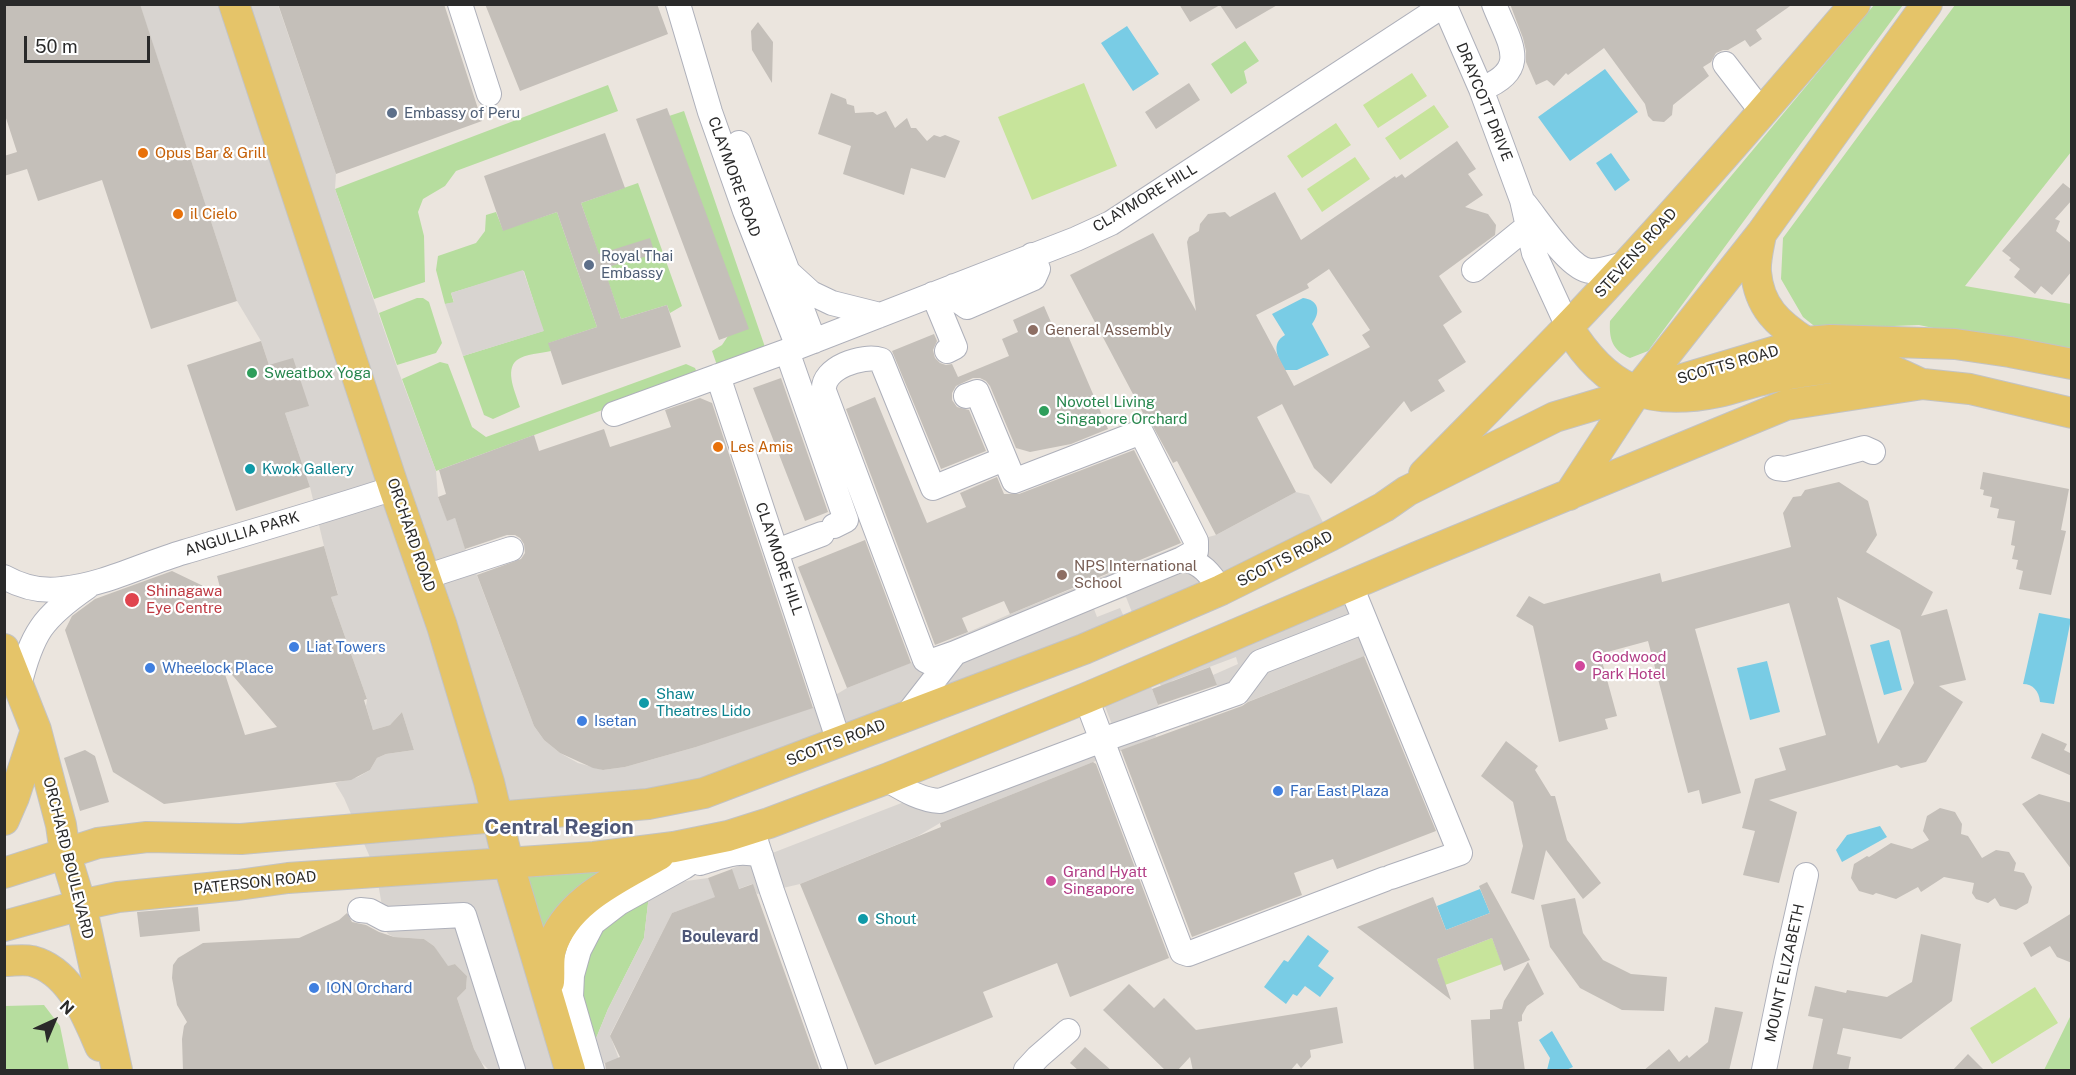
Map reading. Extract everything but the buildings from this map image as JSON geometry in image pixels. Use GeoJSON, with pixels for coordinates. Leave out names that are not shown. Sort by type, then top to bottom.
{"type":"FeatureCollection","features":[{"type":"Feature","properties":{"kind":"main road","name":"ORCHARD ROAD"},"geometry":{"type":"LineString","coordinates":[[234,4],[394,488],[446,637],[489,782],[508,862],[570,1071]]}},
{"type":"Feature","properties":{"kind":"main road"},"geometry":{"type":"LineString","coordinates":[[1569,495],[1637,391],[1761,234],[1927,4]]}},
{"type":"Feature","properties":{"kind":"main road","name":"STEVENS ROAD"},"geometry":{"type":"LineString","coordinates":[[1407,491],[1568,327],[1627,263],[1762,112],[1844,8]]}},
{"type":"Feature","properties":{"kind":"main road"},"geometry":{"type":"LineString","coordinates":[[1761,234],[1756,270],[1760,293],[1769,312],[1783,327],[1806,342]]}},
{"type":"Feature","properties":{"kind":"main road"},"geometry":{"type":"LineString","coordinates":[[1568,327],[1582,350],[1599,368],[1613,379],[1637,391],[1657,397],[1689,397],[1720,392],[1764,379],[1872,363],[1923,384]]}},
{"type":"Feature","properties":{"kind":"main road","name":"SCOTTS ROAD"},"geometry":{"type":"LineString","coordinates":[[498,817],[648,804],[704,793],[1084,649],[1221,590],[1330,536],[1384,507],[1407,491],[1555,417],[1806,342],[1831,340],[1955,344],[2072,364]]}},
{"type":"Feature","properties":{"kind":"main road"},"geometry":{"type":"LineString","coordinates":[[549,1000],[550,951],[558,930],[570,915],[608,884],[679,857],[747,840],[886,779],[1086,698],[1786,405],[1923,384],[1970,388],[2072,413]]}},
{"type":"Feature","properties":{"kind":"main road","name":"ORCHARD BOULEVARD"},"geometry":{"type":"LineString","coordinates":[[4,649],[12,681],[36,730],[61,825],[65,853],[81,905],[117,1071]]}},
{"type":"Feature","properties":{"kind":"main road"},"geometry":{"type":"LineString","coordinates":[[4,820],[36,730]]}},
{"type":"Feature","properties":{"kind":"main road"},"geometry":{"type":"LineString","coordinates":[[4,873],[98,843],[147,837],[241,839],[498,817]]}},
{"type":"Feature","properties":{"kind":"main road"},"geometry":{"type":"LineString","coordinates":[[508,862],[594,857],[679,857]]}},
{"type":"Feature","properties":{"kind":"main road","name":"PATERSON ROAD"},"geometry":{"type":"LineString","coordinates":[[4,926],[118,897],[288,878],[508,862]]}},
{"type":"Feature","properties":{"kind":"main road"},"geometry":{"type":"LineString","coordinates":[[4,962],[21,960],[33,962],[49,968],[63,980],[75,995],[89,1021],[111,1071]]}},
{"type":"Feature","properties":{"kind":"street"},"geometry":{"type":"LineString","coordinates":[[460,4],[489,94]]}},
{"type":"Feature","properties":{"kind":"street","name":"CLAYMORE ROAD"},"geometry":{"type":"LineString","coordinates":[[678,4],[710,112],[745,211],[806,344]]}},
{"type":"Feature","properties":{"kind":"street","name":"CLAYMORE ROAD"},"geometry":{"type":"LineString","coordinates":[[692,4],[735,133],[787,271],[806,344]]}},
{"type":"Feature","properties":{"kind":"street"},"geometry":{"type":"LineString","coordinates":[[1398,36],[1414,4]]}},
{"type":"Feature","properties":{"kind":"street"},"geometry":{"type":"LineString","coordinates":[[1481,89],[1495,84],[1509,74],[1514,62],[1494,4]]}},
{"type":"Feature","properties":{"kind":"street","name":"CLAYMORE HILL"},"geometry":{"type":"LineString","coordinates":[[614,414],[806,344],[1110,223],[1444,5]]}},
{"type":"Feature","properties":{"kind":"street","name":"DRAYCOTT DRIVE"},"geometry":{"type":"LineString","coordinates":[[1444,5],[1481,89],[1522,200],[1534,253],[1568,327]]}},
{"type":"Feature","properties":{"kind":"street"},"geometry":{"type":"LineString","coordinates":[[1725,63],[1762,112]]}},
{"type":"Feature","properties":{"kind":"street","name":"DRAYCOTT DRIVE"},"geometry":{"type":"LineString","coordinates":[[1522,200],[1568,257],[1578,266],[1588,271],[1602,270],[1627,263]]}},
{"type":"Feature","properties":{"kind":"street"},"geometry":{"type":"LineString","coordinates":[[1474,270],[1528,226]]}},
{"type":"Feature","properties":{"kind":"street"},"geometry":{"type":"LineString","coordinates":[[787,271],[811,293],[832,303],[880,315]]}},
{"type":"Feature","properties":{"kind":"street"},"geometry":{"type":"LineString","coordinates":[[943,290],[951,349]]}},
{"type":"Feature","properties":{"kind":"street"},"geometry":{"type":"LineString","coordinates":[[806,344],[840,367]]}},
{"type":"Feature","properties":{"kind":"street"},"geometry":{"type":"LineString","coordinates":[[777,551],[846,520],[806,344]]}},
{"type":"Feature","properties":{"kind":"street"},"geometry":{"type":"LineString","coordinates":[[972,394],[1005,459],[1014,481],[1142,432],[1196,541],[1196,551],[1182,559],[929,662],[925,660],[823,386],[827,377],[840,367],[874,358],[881,360],[890,373],[908,417],[933,488],[1005,459]]}},
{"type":"Feature","properties":{"kind":"street","name":"CLAYMORE HILL"},"geometry":{"type":"LineString","coordinates":[[718,376],[839,742]]}},
{"type":"Feature","properties":{"kind":"street"},"geometry":{"type":"LineString","coordinates":[[1777,468],[1785,469],[1864,448],[1873,452]]}},
{"type":"Feature","properties":{"kind":"street","name":"ANGULLIA PARK"},"geometry":{"type":"LineString","coordinates":[[4,577],[41,590],[61,590],[92,584],[182,552],[394,488]]}},
{"type":"Feature","properties":{"kind":"street"},"geometry":{"type":"LineString","coordinates":[[425,577],[511,549]]}},
{"type":"Feature","properties":{"kind":"street"},"geometry":{"type":"LineString","coordinates":[[1182,559],[1193,560],[1203,567],[1221,590]]}},
{"type":"Feature","properties":{"kind":"street","name":"ANGULLIA PARK"},"geometry":{"type":"LineString","coordinates":[[12,681],[27,651],[50,615],[92,584]]}},
{"type":"Feature","properties":{"kind":"street"},"geometry":{"type":"LineString","coordinates":[[1086,698],[1182,952],[1188,954],[1460,853],[1351,586]]}},
{"type":"Feature","properties":{"kind":"street"},"geometry":{"type":"LineString","coordinates":[[886,779],[917,796],[930,801],[940,801],[1102,740],[1237,693],[1260,662],[1365,621]]}},
{"type":"Feature","properties":{"kind":"street"},"geometry":{"type":"LineString","coordinates":[[906,716],[955,653]]}},
{"type":"Feature","properties":{"kind":"street"},"geometry":{"type":"LineString","coordinates":[[747,840],[835,1071]]}},
{"type":"Feature","properties":{"kind":"street"},"geometry":{"type":"LineString","coordinates":[[592,1071],[571,997],[572,975],[579,950],[593,923],[679,857]]}},
{"type":"Feature","properties":{"kind":"street","name":"MOUNT ELIZABETH"},"geometry":{"type":"LineString","coordinates":[[1764,1071],[1785,963],[1806,875]]}},
{"type":"Feature","properties":{"kind":"street"},"geometry":{"type":"LineString","coordinates":[[360,910],[370,911],[385,919],[464,915],[513,1071]]}},
{"type":"Feature","properties":{"kind":"street"},"geometry":{"type":"LineString","coordinates":[[1026,1071],[1038,1057],[1068,1031]]}},
{"type":"Feature","properties":{"kind":"green space"},"geometry":{"type":"Polygon","coordinates":[[[1874,5],[1903,5],[1648,351],[1630,358],[1624,355],[1615,348],[1610,333],[1610,321],[1874,5]]]}},
{"type":"Feature","properties":{"kind":"green space"},"geometry":{"type":"Polygon","coordinates":[[[1955,5],[2071,5],[2071,152],[1965,286],[2071,304],[2071,357],[1919,325],[1818,329],[1803,317],[1781,279],[1783,238],[1955,5]]]}},
{"type":"Feature","properties":{"kind":"green space"},"geometry":{"type":"Polygon","coordinates":[[[1245,41],[1259,61],[1244,71],[1247,83],[1231,94],[1211,64],[1245,41]]]}},
{"type":"Feature","properties":{"kind":"green space"},"geometry":{"type":"Polygon","coordinates":[[[1412,73],[1427,96],[1378,128],[1363,105],[1412,73]]]}},
{"type":"Feature","properties":{"kind":"green space"},"geometry":{"type":"Polygon","coordinates":[[[1084,83],[1117,166],[1032,200],[998,117],[1084,83]]]}},
{"type":"Feature","properties":{"kind":"green space"},"geometry":{"type":"Polygon","coordinates":[[[608,85],[618,111],[456,171],[445,186],[423,199],[418,212],[424,236],[425,282],[374,299],[335,189],[608,85]]]}},
{"type":"Feature","properties":{"kind":"green space"},"geometry":{"type":"Polygon","coordinates":[[[1434,105],[1449,127],[1400,160],[1385,138],[1434,105]]]}},
{"type":"Feature","properties":{"kind":"green space"},"geometry":{"type":"Polygon","coordinates":[[[684,111],[766,350],[718,368],[712,351],[722,345],[736,324],[666,117],[684,111]]]}},
{"type":"Feature","properties":{"kind":"green space"},"geometry":{"type":"Polygon","coordinates":[[[1336,123],[1351,145],[1302,178],[1287,156],[1336,123]]]}},
{"type":"Feature","properties":{"kind":"green space"},"geometry":{"type":"Polygon","coordinates":[[[1355,157],[1370,179],[1322,212],[1307,189],[1355,157]]]}},
{"type":"Feature","properties":{"kind":"green space"},"geometry":{"type":"Polygon","coordinates":[[[638,183],[682,306],[670,313],[667,305],[621,319],[581,203],[638,183]]]}},
{"type":"Feature","properties":{"kind":"green space"},"geometry":{"type":"Polygon","coordinates":[[[496,212],[503,230],[557,212],[597,327],[549,343],[551,351],[517,360],[513,364],[511,376],[520,407],[493,419],[484,415],[463,356],[543,331],[524,271],[451,293],[454,303],[445,304],[436,270],[438,256],[476,243],[485,231],[486,215],[496,212]]]}},
{"type":"Feature","properties":{"kind":"green space"},"geometry":{"type":"Polygon","coordinates":[[[417,298],[423,298],[429,302],[442,343],[436,353],[397,365],[379,313],[417,298]]]}},
{"type":"Feature","properties":{"kind":"green space"},"geometry":{"type":"Polygon","coordinates":[[[440,362],[448,364],[472,427],[486,437],[686,364],[695,368],[698,375],[436,471],[402,379],[440,362]]]}},
{"type":"Feature","properties":{"kind":"green space"},"geometry":{"type":"Polygon","coordinates":[[[674,847],[550,951],[508,862],[674,847]]]}},
{"type":"Feature","properties":{"kind":"green space"},"geometry":{"type":"Polygon","coordinates":[[[650,886],[644,938],[608,1009],[588,1058],[579,950],[650,886]]]}},
{"type":"Feature","properties":{"kind":"green space"},"geometry":{"type":"Polygon","coordinates":[[[1492,938],[1502,964],[1445,985],[1437,959],[1492,938]]]}},
{"type":"Feature","properties":{"kind":"green space"},"geometry":{"type":"Polygon","coordinates":[[[2035,987],[2058,1023],[1992,1064],[1970,1028],[2035,987]]]}},
{"type":"Feature","properties":{"kind":"green space"},"geometry":{"type":"Polygon","coordinates":[[[44,1005],[60,1026],[69,1070],[5,1070],[5,1006],[44,1005]]]}},
{"type":"Feature","properties":{"kind":"green space"},"geometry":{"type":"Polygon","coordinates":[[[2070,1017],[2072,1018],[2071,1070],[2044,1070],[2070,1017]]]}},
{"type":"Feature","properties":{"kind":"shaded area"},"geometry":{"type":"Polygon","coordinates":[[[140,5],[278,5],[336,174],[335,189],[436,471],[438,497],[447,520],[455,518],[467,554],[480,562],[476,573],[534,726],[544,740],[560,753],[578,763],[603,770],[625,767],[696,747],[817,706],[847,688],[920,659],[932,648],[1010,614],[1185,543],[1216,535],[1296,492],[1309,495],[1327,530],[1133,615],[1126,597],[1094,609],[1097,617],[1120,608],[1125,619],[779,766],[498,817],[570,1070],[489,1070],[481,1062],[474,1049],[457,998],[466,989],[467,976],[455,964],[446,967],[434,946],[424,939],[394,937],[388,934],[378,918],[383,912],[376,871],[344,798],[335,783],[358,777],[370,770],[377,758],[386,754],[414,750],[402,712],[390,725],[373,730],[366,706],[367,699],[331,597],[338,594],[310,487],[285,413],[308,406],[269,365],[261,341],[237,301],[140,5]]]}},
{"type":"Feature","properties":{"kind":"shaded area"},"geometry":{"type":"Polygon","coordinates":[[[523,270],[544,331],[463,356],[445,304],[454,302],[451,293],[523,270]]]}},
{"type":"Feature","properties":{"kind":"shaded area"},"geometry":{"type":"Polygon","coordinates":[[[1353,593],[1377,651],[1189,725],[1180,702],[1219,692],[1213,675],[1238,664],[1236,657],[1172,681],[1165,696],[1158,679],[1353,593]]]}},
{"type":"Feature","properties":{"kind":"shaded area"},"geometry":{"type":"Polygon","coordinates":[[[1150,684],[1160,710],[1147,715],[1156,737],[940,823],[918,836],[800,884],[757,894],[752,884],[672,913],[610,1035],[623,1070],[611,1061],[591,1068],[588,1058],[608,1009],[644,938],[650,886],[708,878],[712,887],[735,879],[731,869],[917,797],[1116,735],[1103,701],[1150,684]]]}},
{"type":"Feature","properties":{"kind":"water"},"geometry":{"type":"Polygon","coordinates":[[[1127,26],[1159,74],[1133,91],[1101,43],[1127,26]]]}},
{"type":"Feature","properties":{"kind":"water"},"geometry":{"type":"Polygon","coordinates":[[[1605,69],[1638,112],[1570,161],[1538,117],[1605,69]]]}},
{"type":"Feature","properties":{"kind":"water"},"geometry":{"type":"Polygon","coordinates":[[[1611,153],[1630,180],[1615,191],[1596,163],[1611,153]]]}},
{"type":"Feature","properties":{"kind":"water"},"geometry":{"type":"Polygon","coordinates":[[[1303,298],[1312,301],[1317,307],[1317,315],[1312,324],[1329,355],[1297,370],[1285,370],[1278,356],[1277,347],[1280,339],[1285,335],[1272,314],[1303,298]]]}},
{"type":"Feature","properties":{"kind":"water"},"geometry":{"type":"Polygon","coordinates":[[[2039,613],[2071,619],[2054,704],[2040,702],[2035,689],[2023,684],[2039,613]]]}},
{"type":"Feature","properties":{"kind":"water"},"geometry":{"type":"Polygon","coordinates":[[[1889,640],[1902,690],[1884,695],[1870,645],[1889,640]]]}},
{"type":"Feature","properties":{"kind":"water"},"geometry":{"type":"Polygon","coordinates":[[[1767,661],[1780,712],[1750,720],[1737,668],[1767,661]]]}},
{"type":"Feature","properties":{"kind":"water"},"geometry":{"type":"Polygon","coordinates":[[[1880,826],[1887,837],[1842,862],[1836,850],[1847,835],[1880,826]]]}},
{"type":"Feature","properties":{"kind":"water"},"geometry":{"type":"Polygon","coordinates":[[[1480,889],[1490,913],[1446,930],[1437,906],[1480,889]]]}},
{"type":"Feature","properties":{"kind":"water"},"geometry":{"type":"Polygon","coordinates":[[[1308,935],[1329,951],[1318,966],[1334,978],[1320,997],[1305,986],[1297,996],[1293,994],[1286,1004],[1264,987],[1284,960],[1288,962],[1308,935]]]}},
{"type":"Feature","properties":{"kind":"water"},"geometry":{"type":"Polygon","coordinates":[[[1552,1031],[1573,1067],[1566,1070],[1547,1070],[1550,1058],[1539,1040],[1552,1031]]]}},
{"type":"Feature","properties":{"kind":"place","name":"Embassy of Peru"},"geometry":{"type":"Point","coordinates":[392,113]}},
{"type":"Feature","properties":{"kind":"place","name":"Opus Bar & Grill"},"geometry":{"type":"Point","coordinates":[143,153]}},
{"type":"Feature","properties":{"kind":"place","name":"il Cielo"},"geometry":{"type":"Point","coordinates":[178,214]}},
{"type":"Feature","properties":{"kind":"place","name":"Royal Thai Embassy"},"geometry":{"type":"Point","coordinates":[589,265]}},
{"type":"Feature","properties":{"kind":"place","name":"General Assembly"},"geometry":{"type":"Point","coordinates":[1033,330]}},
{"type":"Feature","properties":{"kind":"place","name":"Sweatbox Yoga"},"geometry":{"type":"Point","coordinates":[252,373]}},
{"type":"Feature","properties":{"kind":"place","name":"Novotel Living Singapore Orchard"},"geometry":{"type":"Point","coordinates":[1044,411]}},
{"type":"Feature","properties":{"kind":"place","name":"Les Amis"},"geometry":{"type":"Point","coordinates":[718,447]}},
{"type":"Feature","properties":{"kind":"place","name":"Kwok Gallery"},"geometry":{"type":"Point","coordinates":[250,469]}},
{"type":"Feature","properties":{"kind":"place","name":"NPS International School"},"geometry":{"type":"Point","coordinates":[1062,575]}},
{"type":"Feature","properties":{"kind":"place","name":"Shinagawa Eye Centre"},"geometry":{"type":"Point","coordinates":[132,600]}},
{"type":"Feature","properties":{"kind":"place","name":"Liat Towers"},"geometry":{"type":"Point","coordinates":[294,647]}},
{"type":"Feature","properties":{"kind":"place","name":"Goodwood Park Hotel"},"geometry":{"type":"Point","coordinates":[1580,666]}},
{"type":"Feature","properties":{"kind":"place","name":"Wheelock Place"},"geometry":{"type":"Point","coordinates":[150,668]}},
{"type":"Feature","properties":{"kind":"place","name":"Shaw Theatres Lido"},"geometry":{"type":"Point","coordinates":[644,703]}},
{"type":"Feature","properties":{"kind":"place","name":"Isetan"},"geometry":{"type":"Point","coordinates":[582,721]}},
{"type":"Feature","properties":{"kind":"place","name":"Far East Plaza"},"geometry":{"type":"Point","coordinates":[1278,791]}},
{"type":"Feature","properties":{"kind":"place","name":"Grand Hyatt Singapore"},"geometry":{"type":"Point","coordinates":[1051,881]}},
{"type":"Feature","properties":{"kind":"place","name":"Shout"},"geometry":{"type":"Point","coordinates":[863,919]}},
{"type":"Feature","properties":{"kind":"place","name":"ION Orchard"},"geometry":{"type":"Point","coordinates":[314,988]}},
{"type":"Feature","properties":{"kind":"district","name":"Central Region"},"geometry":{"type":"Point","coordinates":[559,828]}},
{"type":"Feature","properties":{"kind":"district","name":"Boulevard"},"geometry":{"type":"Point","coordinates":[720,937]}}]}
